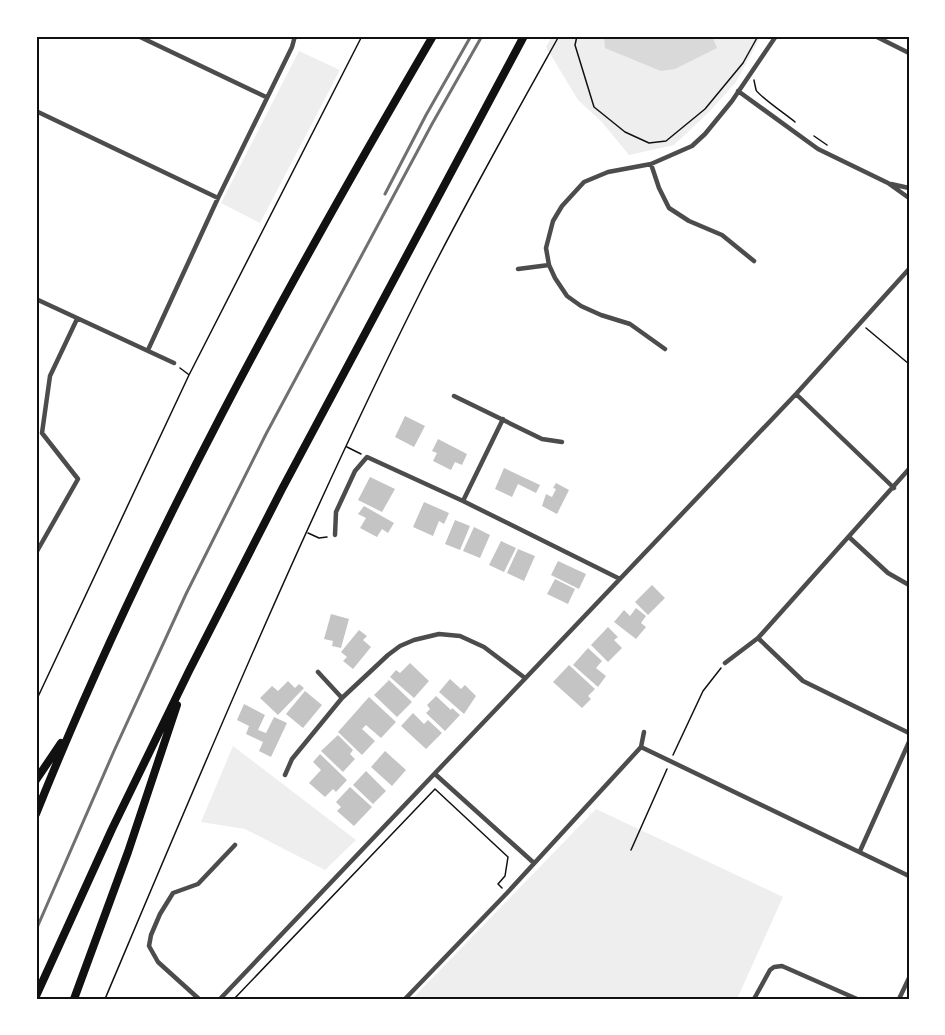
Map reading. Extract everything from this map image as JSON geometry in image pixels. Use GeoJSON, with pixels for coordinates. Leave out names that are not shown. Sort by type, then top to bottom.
{"type":"FeatureCollection","features":[{"type":"Feature","properties":{"kind":"highway"},"geometry":{"type":"LineString","coordinates":[[36,814],[144,569],[216,425],[433,36]]}},
{"type":"Feature","properties":{"kind":"highway"},"geometry":{"type":"LineString","coordinates":[[36,996],[112,829],[189,671],[287,479],[524,36]]}},
{"type":"Feature","properties":{"kind":"highway"},"geometry":{"type":"LineString","coordinates":[[74,999],[128,852],[189,671]]}},
{"type":"Feature","properties":{"kind":"highway"},"geometry":{"type":"LineString","coordinates":[[36,780],[73,726]]}},
{"type":"Feature","properties":{"kind":"street"},"geometry":{"type":"LineString","coordinates":[[138,36],[266,97]]}},
{"type":"Feature","properties":{"kind":"street"},"geometry":{"type":"LineString","coordinates":[[148,350],[266,97],[292,47],[295,36]]}},
{"type":"Feature","properties":{"kind":"street"},"geometry":{"type":"LineString","coordinates":[[665,349],[630,324],[601,315],[581,306],[567,296],[549,265],[546,248],[554,221],[562,207],[584,182],[608,172],[651,164],[692,146],[718,118],[776,36]]}},
{"type":"Feature","properties":{"kind":"street"},"geometry":{"type":"LineString","coordinates":[[875,36],[909,53]]}},
{"type":"Feature","properties":{"kind":"street"},"geometry":{"type":"LineString","coordinates":[[738,91],[818,148],[888,183],[909,198]]}},
{"type":"Feature","properties":{"kind":"street"},"geometry":{"type":"LineString","coordinates":[[36,111],[218,198]]}},
{"type":"Feature","properties":{"kind":"street"},"geometry":{"type":"LineString","coordinates":[[651,164],[669,208],[723,235],[754,261]]}},
{"type":"Feature","properties":{"kind":"street"},"geometry":{"type":"LineString","coordinates":[[888,183],[909,188]]}},
{"type":"Feature","properties":{"kind":"street"},"geometry":{"type":"LineString","coordinates":[[518,269],[549,265]]}},
{"type":"Feature","properties":{"kind":"street"},"geometry":{"type":"LineString","coordinates":[[220,999],[796,394],[909,269]]}},
{"type":"Feature","properties":{"kind":"street"},"geometry":{"type":"LineString","coordinates":[[36,299],[174,363]]}},
{"type":"Feature","properties":{"kind":"street"},"geometry":{"type":"LineString","coordinates":[[36,553],[78,478],[42,433],[50,376],[77,319]]}},
{"type":"Feature","properties":{"kind":"street"},"geometry":{"type":"LineString","coordinates":[[796,394],[894,488]]}},
{"type":"Feature","properties":{"kind":"street"},"geometry":{"type":"LineString","coordinates":[[454,396],[542,439],[562,442]]}},
{"type":"Feature","properties":{"kind":"street"},"geometry":{"type":"LineString","coordinates":[[463,501],[502,419]]}},
{"type":"Feature","properties":{"kind":"street"},"geometry":{"type":"LineString","coordinates":[[36,435],[42,433]]}},
{"type":"Feature","properties":{"kind":"street"},"geometry":{"type":"LineString","coordinates":[[335,534],[336,512],[355,471],[367,457],[463,501],[620,579]]}},
{"type":"Feature","properties":{"kind":"street"},"geometry":{"type":"LineString","coordinates":[[725,663],[758,638],[909,469]]}},
{"type":"Feature","properties":{"kind":"street"},"geometry":{"type":"LineString","coordinates":[[849,537],[888,573],[909,585]]}},
{"type":"Feature","properties":{"kind":"street"},"geometry":{"type":"LineString","coordinates":[[285,775],[291,759],[342,698],[400,646],[428,635],[450,634],[473,641],[492,652],[525,678]]}},
{"type":"Feature","properties":{"kind":"street"},"geometry":{"type":"LineString","coordinates":[[758,638],[803,681],[909,733]]}},
{"type":"Feature","properties":{"kind":"street"},"geometry":{"type":"LineString","coordinates":[[318,672],[342,698]]}},
{"type":"Feature","properties":{"kind":"street"},"geometry":{"type":"LineString","coordinates":[[405,999],[507,893],[641,747],[644,732]]}},
{"type":"Feature","properties":{"kind":"street"},"geometry":{"type":"LineString","coordinates":[[860,851],[909,742]]}},
{"type":"Feature","properties":{"kind":"street"},"geometry":{"type":"LineString","coordinates":[[641,747],[909,876]]}},
{"type":"Feature","properties":{"kind":"street"},"geometry":{"type":"LineString","coordinates":[[435,774],[534,863]]}},
{"type":"Feature","properties":{"kind":"street"},"geometry":{"type":"LineString","coordinates":[[200,999],[158,962],[149,946],[151,935],[173,893],[198,884],[235,845]]}},
{"type":"Feature","properties":{"kind":"street"},"geometry":{"type":"LineString","coordinates":[[754,999],[770,970],[782,966],[857,999]]}},
{"type":"Feature","properties":{"kind":"street"},"geometry":{"type":"LineString","coordinates":[[899,999],[909,978]]}},
{"type":"Feature","properties":{"kind":"path"},"geometry":{"type":"LineString","coordinates":[[36,701],[189,375],[362,36]]}},
{"type":"Feature","properties":{"kind":"path"},"geometry":{"type":"LineString","coordinates":[[105,999],[232,697],[347,447],[424,285],[493,153],[559,36]]}},
{"type":"Feature","properties":{"kind":"path"},"geometry":{"type":"LineString","coordinates":[[577,36],[575,45],[594,107],[625,132],[649,143],[666,141],[705,109],[743,63],[758,36]]}},
{"type":"Feature","properties":{"kind":"path"},"geometry":{"type":"LineString","coordinates":[[753,71],[756,90],[761,97],[781,110],[801,128]]}},
{"type":"Feature","properties":{"kind":"path"},"geometry":{"type":"LineString","coordinates":[[810,134],[833,148]]}},
{"type":"Feature","properties":{"kind":"path"},"geometry":{"type":"LineString","coordinates":[[861,323],[909,364]]}},
{"type":"Feature","properties":{"kind":"path"},"geometry":{"type":"LineString","coordinates":[[174,363],[189,375]]}},
{"type":"Feature","properties":{"kind":"path"},"geometry":{"type":"LineString","coordinates":[[347,447],[367,457]]}},
{"type":"Feature","properties":{"kind":"path"},"geometry":{"type":"LineString","coordinates":[[308,533],[323,538],[335,534]]}},
{"type":"Feature","properties":{"kind":"path"},"geometry":{"type":"LineString","coordinates":[[673,756],[703,691],[725,663]]}},
{"type":"Feature","properties":{"kind":"path"},"geometry":{"type":"LineString","coordinates":[[631,850],[668,767]]}},
{"type":"Feature","properties":{"kind":"path"},"geometry":{"type":"LineString","coordinates":[[234,999],[435,789],[507,857],[505,876],[498,884],[507,893]]}},
{"type":"Feature","properties":{"kind":"shaded area"},"geometry":{"type":"Polygon","coordinates":[[[552,36],[761,36],[736,82],[674,145],[629,155],[601,121],[578,100],[546,47],[552,36]]]}},
{"type":"Feature","properties":{"kind":"shaded area"},"geometry":{"type":"Polygon","coordinates":[[[604,36],[712,36],[717,48],[675,69],[661,71],[605,48],[604,36]]]}},
{"type":"Feature","properties":{"kind":"shaded area"},"geometry":{"type":"Polygon","coordinates":[[[299,51],[340,70],[260,223],[221,203],[299,51]]]}},
{"type":"Feature","properties":{"kind":"shaded area"},"geometry":{"type":"Polygon","coordinates":[[[233,746],[356,840],[325,870],[245,829],[201,822],[233,746]]]}},
{"type":"Feature","properties":{"kind":"shaded area"},"geometry":{"type":"Polygon","coordinates":[[[596,809],[783,897],[737,999],[412,999],[596,809]]]}},
{"type":"Feature","properties":{"kind":"building"},"geometry":{"type":"Polygon","coordinates":[[[405,416],[425,426],[414,447],[395,437],[405,416]]]}},
{"type":"Feature","properties":{"kind":"building"},"geometry":{"type":"Polygon","coordinates":[[[438,439],[467,454],[462,465],[455,462],[451,470],[433,461],[437,453],[432,451],[438,439]]]}},
{"type":"Feature","properties":{"kind":"building"},"geometry":{"type":"Polygon","coordinates":[[[504,468],[540,485],[536,493],[518,484],[512,497],[495,489],[504,468]]]}},
{"type":"Feature","properties":{"kind":"building"},"geometry":{"type":"Polygon","coordinates":[[[370,477],[395,489],[382,512],[358,500],[370,477]]]}},
{"type":"Feature","properties":{"kind":"building"},"geometry":{"type":"Polygon","coordinates":[[[556,483],[569,490],[557,514],[542,506],[546,494],[552,497],[556,483]]]}},
{"type":"Feature","properties":{"kind":"building"},"geometry":{"type":"Polygon","coordinates":[[[424,502],[449,513],[444,524],[439,521],[433,536],[413,527],[424,502]]]}},
{"type":"Feature","properties":{"kind":"building"},"geometry":{"type":"Polygon","coordinates":[[[364,506],[394,523],[388,533],[382,529],[377,537],[360,528],[366,518],[358,514],[364,506]]]}},
{"type":"Feature","properties":{"kind":"building"},"geometry":{"type":"Polygon","coordinates":[[[455,520],[470,526],[460,550],[445,544],[455,520]]]}},
{"type":"Feature","properties":{"kind":"building"},"geometry":{"type":"Polygon","coordinates":[[[474,527],[490,535],[480,558],[463,551],[474,527]]]}},
{"type":"Feature","properties":{"kind":"building"},"geometry":{"type":"Polygon","coordinates":[[[501,541],[516,548],[504,572],[489,565],[501,541]]]}},
{"type":"Feature","properties":{"kind":"building"},"geometry":{"type":"Polygon","coordinates":[[[518,549],[535,556],[524,581],[507,573],[518,549]]]}},
{"type":"Feature","properties":{"kind":"building"},"geometry":{"type":"Polygon","coordinates":[[[558,561],[586,574],[579,589],[551,575],[558,561]]]}},
{"type":"Feature","properties":{"kind":"building"},"geometry":{"type":"Polygon","coordinates":[[[555,579],[575,589],[568,604],[547,594],[555,579]]]}},
{"type":"Feature","properties":{"kind":"building"},"geometry":{"type":"Polygon","coordinates":[[[652,585],[665,598],[648,615],[635,602],[652,585]]]}},
{"type":"Feature","properties":{"kind":"building"},"geometry":{"type":"Polygon","coordinates":[[[636,608],[646,616],[641,623],[646,627],[636,639],[614,622],[624,610],[630,616],[636,608]]]}},
{"type":"Feature","properties":{"kind":"building"},"geometry":{"type":"Polygon","coordinates":[[[331,614],[349,619],[341,648],[332,646],[333,641],[324,639],[331,614]]]}},
{"type":"Feature","properties":{"kind":"building"},"geometry":{"type":"Polygon","coordinates":[[[608,627],[618,637],[614,640],[622,648],[608,662],[591,645],[608,627]]]}},
{"type":"Feature","properties":{"kind":"building"},"geometry":{"type":"Polygon","coordinates":[[[359,630],[367,636],[363,640],[371,647],[353,669],[343,661],[347,657],[341,652],[359,630]]]}},
{"type":"Feature","properties":{"kind":"building"},"geometry":{"type":"Polygon","coordinates":[[[588,648],[602,661],[596,668],[606,676],[598,687],[573,665],[588,648]]]}},
{"type":"Feature","properties":{"kind":"building"},"geometry":{"type":"Polygon","coordinates":[[[410,663],[429,681],[414,698],[390,677],[396,670],[400,673],[410,663]]]}},
{"type":"Feature","properties":{"kind":"building"},"geometry":{"type":"Polygon","coordinates":[[[569,665],[595,689],[588,696],[591,699],[582,708],[553,682],[569,665]]]}},
{"type":"Feature","properties":{"kind":"building"},"geometry":{"type":"Polygon","coordinates":[[[450,679],[461,689],[465,685],[476,696],[464,714],[439,692],[450,679]]]}},
{"type":"Feature","properties":{"kind":"building"},"geometry":{"type":"Polygon","coordinates":[[[389,680],[412,702],[397,717],[374,695],[389,680]]]}},
{"type":"Feature","properties":{"kind":"building"},"geometry":{"type":"Polygon","coordinates":[[[288,681],[295,688],[299,684],[304,688],[278,715],[260,698],[272,686],[278,691],[288,681]]]}},
{"type":"Feature","properties":{"kind":"building"},"geometry":{"type":"Polygon","coordinates":[[[305,691],[322,705],[303,728],[286,714],[305,691]]]}},
{"type":"Feature","properties":{"kind":"building"},"geometry":{"type":"Polygon","coordinates":[[[436,696],[460,715],[445,731],[426,713],[430,709],[427,705],[436,696]]]}},
{"type":"Feature","properties":{"kind":"building"},"geometry":{"type":"Polygon","coordinates":[[[369,697],[396,722],[381,738],[366,725],[362,729],[375,741],[362,755],[338,732],[369,697]]]}},
{"type":"Feature","properties":{"kind":"building"},"geometry":{"type":"Polygon","coordinates":[[[244,704],[265,715],[258,730],[266,733],[274,717],[287,723],[271,757],[259,751],[263,742],[246,734],[249,726],[237,720],[244,704]]]}},
{"type":"Feature","properties":{"kind":"building"},"geometry":{"type":"Polygon","coordinates":[[[413,713],[424,724],[428,720],[442,733],[426,749],[401,726],[413,713]]]}},
{"type":"Feature","properties":{"kind":"building"},"geometry":{"type":"Polygon","coordinates":[[[338,735],[353,750],[350,754],[355,759],[343,772],[321,751],[338,735]]]}},
{"type":"Feature","properties":{"kind":"building"},"geometry":{"type":"Polygon","coordinates":[[[385,751],[406,770],[392,786],[371,767],[385,751]]]}},
{"type":"Feature","properties":{"kind":"building"},"geometry":{"type":"Polygon","coordinates":[[[320,754],[347,780],[336,792],[333,789],[325,797],[309,783],[321,770],[313,762],[320,754]]]}},
{"type":"Feature","properties":{"kind":"building"},"geometry":{"type":"Polygon","coordinates":[[[366,771],[386,791],[373,804],[353,785],[366,771]]]}},
{"type":"Feature","properties":{"kind":"building"},"geometry":{"type":"Polygon","coordinates":[[[350,787],[372,807],[354,826],[337,811],[341,807],[336,802],[350,787]]]}},
{"type":"Feature","properties":{"kind":"railway"},"geometry":{"type":"LineString","coordinates":[[385,194],[471,36]]}},
{"type":"Feature","properties":{"kind":"railway"},"geometry":{"type":"LineString","coordinates":[[36,930],[186,594],[266,434],[432,124],[482,36]]}}]}
